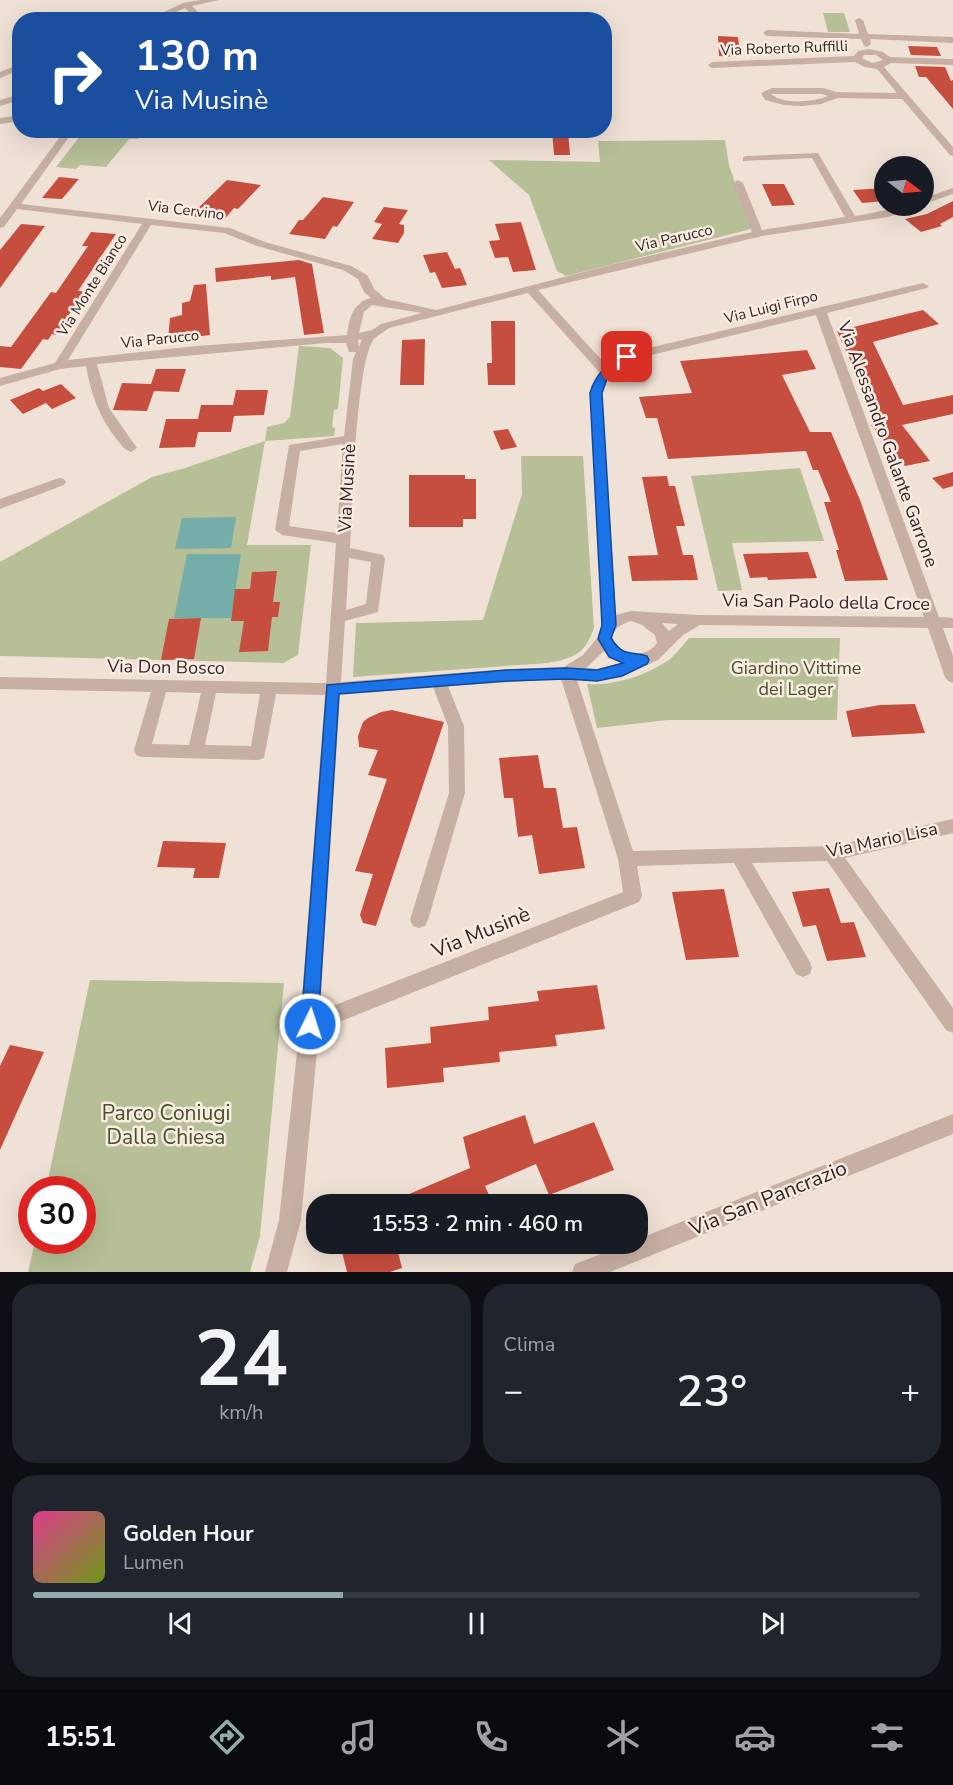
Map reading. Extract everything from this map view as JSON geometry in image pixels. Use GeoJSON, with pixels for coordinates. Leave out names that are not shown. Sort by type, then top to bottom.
{"type":"FeatureCollection","features":[{"type":"Feature","properties":{"kind":"street"},"geometry":{"type":"LineString","coordinates":[[169,12],[186,5],[215,0]]}},
{"type":"Feature","properties":{"kind":"street"},"geometry":{"type":"LineString","coordinates":[[186,5],[193,12]]}},
{"type":"Feature","properties":{"kind":"street"},"geometry":{"type":"LineString","coordinates":[[859,20],[870,52]]}},
{"type":"Feature","properties":{"kind":"street"},"geometry":{"type":"LineString","coordinates":[[767,33],[953,40]]}},
{"type":"Feature","properties":{"kind":"street"},"geometry":{"type":"LineString","coordinates":[[888,60],[887,63],[879,66],[865,64],[857,59],[861,53],[870,52],[882,54],[888,60],[953,62]]}},
{"type":"Feature","properties":{"kind":"street","name":"Via Roberto Ruffilli"},"geometry":{"type":"LineString","coordinates":[[712,65],[857,59]]}},
{"type":"Feature","properties":{"kind":"street"},"geometry":{"type":"LineString","coordinates":[[879,66],[953,153]]}},
{"type":"Feature","properties":{"kind":"street"},"geometry":{"type":"LineString","coordinates":[[836,95],[826,102],[776,102],[768,98],[766,93],[823,91],[836,95],[904,96]]}},
{"type":"Feature","properties":{"kind":"street"},"geometry":{"type":"LineString","coordinates":[[0,225],[64,138]]}},
{"type":"Feature","properties":{"kind":"street"},"geometry":{"type":"LineString","coordinates":[[746,159],[815,155],[852,220]]}},
{"type":"Feature","properties":{"kind":"street"},"geometry":{"type":"LineString","coordinates":[[738,183],[758,234]]}},
{"type":"Feature","properties":{"kind":"street"},"geometry":{"type":"LineString","coordinates":[[934,198],[953,191]]}},
{"type":"Feature","properties":{"kind":"street","name":"Via Cervino"},"geometry":{"type":"LineString","coordinates":[[15,206],[226,230],[261,244],[347,268],[363,277],[370,292],[382,301]]}},
{"type":"Feature","properties":{"kind":"street","name":"Via Parucco"},"geometry":{"type":"LineString","coordinates":[[0,382],[59,365],[326,339],[351,339],[443,310],[758,234],[876,216]]}},
{"type":"Feature","properties":{"kind":"street","name":"Via Monte Bianco"},"geometry":{"type":"LineString","coordinates":[[59,365],[149,220]]}},
{"type":"Feature","properties":{"kind":"street"},"geometry":{"type":"LineString","coordinates":[[347,268],[357,276],[359,282],[356,317],[351,339],[352,347],[359,359]]}},
{"type":"Feature","properties":{"kind":"street","name":"Via Luigi Firpo"},"geometry":{"type":"LineString","coordinates":[[606,372],[627,357],[923,286]]}},
{"type":"Feature","properties":{"kind":"street"},"geometry":{"type":"LineString","coordinates":[[531,289],[606,372],[598,383],[596,393],[607,632],[614,653],[622,658],[642,660]]}},
{"type":"Feature","properties":{"kind":"street"},"geometry":{"type":"LineString","coordinates":[[359,359],[326,339],[356,317],[365,304],[382,301],[399,306],[443,310]]}},
{"type":"Feature","properties":{"kind":"street"},"geometry":{"type":"LineString","coordinates":[[356,317],[367,325],[387,326],[401,319],[403,314],[399,306]]}},
{"type":"Feature","properties":{"kind":"street","name":"Via Alessandro Galante Garrone"},"geometry":{"type":"LineString","coordinates":[[820,310],[953,677]]}},
{"type":"Feature","properties":{"kind":"street"},"geometry":{"type":"LineString","coordinates":[[359,359],[373,333]]}},
{"type":"Feature","properties":{"kind":"street","name":"Via Musinè"},"geometry":{"type":"LineString","coordinates":[[276,1272],[290,1220],[310,1024],[350,439],[359,359]]}},
{"type":"Feature","properties":{"kind":"street"},"geometry":{"type":"LineString","coordinates":[[91,362],[97,398],[107,419],[131,448]]}},
{"type":"Feature","properties":{"kind":"street"},"geometry":{"type":"LineString","coordinates":[[338,616],[373,608],[378,559],[344,545],[282,530],[294,448],[350,439]]}},
{"type":"Feature","properties":{"kind":"street"},"geometry":{"type":"LineString","coordinates":[[0,504],[59,482]]}},
{"type":"Feature","properties":{"kind":"street"},"geometry":{"type":"LineString","coordinates":[[567,674],[588,660],[615,620],[631,616],[649,620],[661,630],[664,643],[661,650]]}},
{"type":"Feature","properties":{"kind":"street","name":"Via San Paolo della Croce"},"geometry":{"type":"LineString","coordinates":[[631,616],[698,621],[953,623]]}},
{"type":"Feature","properties":{"kind":"street"},"geometry":{"type":"LineString","coordinates":[[332,689],[438,681],[608,674],[650,658],[661,650],[678,631],[698,621]]}},
{"type":"Feature","properties":{"kind":"street"},"geometry":{"type":"LineString","coordinates":[[567,674],[627,859]]}},
{"type":"Feature","properties":{"kind":"street"},"geometry":{"type":"LineString","coordinates":[[419,920],[457,793],[456,726],[438,681]]}},
{"type":"Feature","properties":{"kind":"street","name":"Via Don Bosco"},"geometry":{"type":"LineString","coordinates":[[0,683],[332,689]]}},
{"type":"Feature","properties":{"kind":"street"},"geometry":{"type":"LineString","coordinates":[[160,686],[142,750],[258,753],[270,688]]}},
{"type":"Feature","properties":{"kind":"street"},"geometry":{"type":"LineString","coordinates":[[195,752],[210,687]]}},
{"type":"Feature","properties":{"kind":"street","name":"Via Mario Lisa"},"geometry":{"type":"LineString","coordinates":[[627,859],[832,853],[953,826]]}},
{"type":"Feature","properties":{"kind":"street"},"geometry":{"type":"LineString","coordinates":[[832,853],[953,1024]]}},
{"type":"Feature","properties":{"kind":"street"},"geometry":{"type":"LineString","coordinates":[[738,855],[803,968]]}},
{"type":"Feature","properties":{"kind":"street","name":"Via Musinè"},"geometry":{"type":"LineString","coordinates":[[310,1024],[633,896],[627,859]]}},
{"type":"Feature","properties":{"kind":"street","name":"Via San Pancrazio"},"geometry":{"type":"LineString","coordinates":[[583,1272],[953,1124]]}},
{"type":"Feature","properties":{"kind":"green space"},"geometry":{"type":"Polygon","coordinates":[[[823,13],[844,13],[850,32],[828,32],[823,13]]]}},
{"type":"Feature","properties":{"kind":"green space"},"geometry":{"type":"Polygon","coordinates":[[[79,138],[139,138],[129,139],[106,167],[80,165],[76,169],[56,167],[79,138]]]}},
{"type":"Feature","properties":{"kind":"green space"},"geometry":{"type":"Polygon","coordinates":[[[725,140],[729,165],[751,229],[566,276],[557,271],[529,195],[489,160],[600,162],[598,141],[725,140]]]}},
{"type":"Feature","properties":{"kind":"green space"},"geometry":{"type":"Polygon","coordinates":[[[299,346],[330,348],[343,358],[338,409],[334,410],[332,427],[335,428],[334,436],[265,441],[267,427],[284,423],[290,417],[299,346]]]}},
{"type":"Feature","properties":{"kind":"green space"},"geometry":{"type":"Polygon","coordinates":[[[265,441],[247,545],[311,545],[298,655],[283,663],[0,656],[0,562],[152,477],[265,441]]]}},
{"type":"Feature","properties":{"kind":"green space"},"geometry":{"type":"Polygon","coordinates":[[[521,456],[583,456],[594,628],[587,644],[572,657],[548,663],[353,677],[356,623],[483,620],[522,494],[521,456]]]}},
{"type":"Feature","properties":{"kind":"green space"},"geometry":{"type":"Polygon","coordinates":[[[800,468],[824,541],[732,543],[742,590],[718,591],[691,476],[800,468]]]}},
{"type":"Feature","properties":{"kind":"green space","name":"Giardino Vittime dei Lager"},"geometry":{"type":"Polygon","coordinates":[[[689,638],[840,638],[837,720],[668,720],[597,728],[587,684],[620,681],[651,670],[670,659],[689,638]]]}},
{"type":"Feature","properties":{"kind":"green space","name":"Parco Coniugi Dalla Chiesa"},"geometry":{"type":"Polygon","coordinates":[[[90,980],[284,983],[260,1236],[250,1272],[28,1272],[32,1254],[96,1254],[96,1176],[49,1176],[90,980]]]}},
{"type":"Feature","properties":{"kind":"water"},"geometry":{"type":"Polygon","coordinates":[[[236,517],[231,548],[175,549],[182,518],[236,517]]]}},
{"type":"Feature","properties":{"kind":"water"},"geometry":{"type":"Polygon","coordinates":[[[187,554],[241,554],[231,618],[174,618],[187,554]]]}},
{"type":"Feature","properties":{"kind":"building"},"geometry":{"type":"Polygon","coordinates":[[[718,36],[738,37],[740,53],[737,53],[737,57],[719,56],[718,36]]]}},
{"type":"Feature","properties":{"kind":"building"},"geometry":{"type":"Polygon","coordinates":[[[908,46],[937,47],[941,56],[911,55],[908,46]]]}},
{"type":"Feature","properties":{"kind":"building"},"geometry":{"type":"Polygon","coordinates":[[[915,66],[945,67],[951,81],[953,80],[953,109],[926,77],[919,77],[915,66]]]}},
{"type":"Feature","properties":{"kind":"building"},"geometry":{"type":"Polygon","coordinates":[[[553,138],[569,138],[570,155],[554,155],[553,138]]]}},
{"type":"Feature","properties":{"kind":"building"},"geometry":{"type":"Polygon","coordinates":[[[59,177],[79,179],[62,199],[42,198],[59,177]]]}},
{"type":"Feature","properties":{"kind":"building"},"geometry":{"type":"Polygon","coordinates":[[[227,180],[261,185],[238,209],[234,208],[223,221],[190,216],[227,180]]]}},
{"type":"Feature","properties":{"kind":"building"},"geometry":{"type":"Polygon","coordinates":[[[762,184],[784,184],[795,205],[772,206],[762,184]]]}},
{"type":"Feature","properties":{"kind":"building"},"geometry":{"type":"Polygon","coordinates":[[[874,189],[874,202],[862,203],[853,190],[874,189]]]}},
{"type":"Feature","properties":{"kind":"building"},"geometry":{"type":"Polygon","coordinates":[[[323,197],[354,202],[337,227],[333,226],[325,239],[289,234],[299,220],[303,220],[323,197]]]}},
{"type":"Feature","properties":{"kind":"building"},"geometry":{"type":"Polygon","coordinates":[[[953,201],[953,217],[940,224],[942,226],[921,232],[905,219],[934,216],[934,210],[953,201]]]}},
{"type":"Feature","properties":{"kind":"building"},"geometry":{"type":"Polygon","coordinates":[[[384,207],[408,210],[399,224],[404,225],[404,233],[398,243],[372,239],[382,224],[374,222],[384,207]]]}},
{"type":"Feature","properties":{"kind":"building"},"geometry":{"type":"Polygon","coordinates":[[[521,222],[536,270],[513,272],[508,257],[495,258],[489,241],[500,240],[495,224],[521,222]]]}},
{"type":"Feature","properties":{"kind":"building"},"geometry":{"type":"Polygon","coordinates":[[[21,224],[45,226],[0,288],[0,250],[21,224]]]}},
{"type":"Feature","properties":{"kind":"building"},"geometry":{"type":"Polygon","coordinates":[[[91,232],[116,234],[78,291],[84,291],[56,335],[52,334],[48,340],[43,339],[21,369],[0,367],[0,346],[11,347],[51,292],[56,293],[88,246],[82,246],[91,232]]]}},
{"type":"Feature","properties":{"kind":"building"},"geometry":{"type":"Polygon","coordinates":[[[447,252],[455,269],[460,268],[467,285],[442,288],[435,272],[430,273],[423,255],[447,252]]]}},
{"type":"Feature","properties":{"kind":"building"},"geometry":{"type":"Polygon","coordinates":[[[299,260],[312,264],[324,333],[304,335],[295,277],[271,280],[271,276],[216,282],[215,268],[299,260]]]}},
{"type":"Feature","properties":{"kind":"building"},"geometry":{"type":"Polygon","coordinates":[[[206,284],[210,335],[168,340],[170,318],[182,315],[182,303],[190,301],[194,285],[206,284]]]}},
{"type":"Feature","properties":{"kind":"building"},"geometry":{"type":"Polygon","coordinates":[[[923,310],[939,324],[873,342],[903,405],[953,395],[953,414],[902,425],[930,461],[905,466],[871,425],[887,422],[870,402],[867,402],[867,397],[837,331],[923,310]]]}},
{"type":"Feature","properties":{"kind":"building"},"geometry":{"type":"Polygon","coordinates":[[[491,321],[515,321],[515,385],[488,385],[487,363],[492,363],[491,321]]]}},
{"type":"Feature","properties":{"kind":"building"},"geometry":{"type":"Polygon","coordinates":[[[425,339],[424,385],[400,385],[402,340],[425,339]]]}},
{"type":"Feature","properties":{"kind":"building"},"geometry":{"type":"Polygon","coordinates":[[[807,350],[816,369],[782,375],[810,432],[831,432],[860,500],[888,580],[845,581],[836,550],[839,550],[824,502],[831,502],[818,470],[813,470],[806,451],[668,459],[657,418],[646,418],[639,397],[692,393],[680,361],[807,350]]]}},
{"type":"Feature","properties":{"kind":"building"},"geometry":{"type":"Polygon","coordinates":[[[156,369],[186,369],[179,392],[154,391],[147,411],[113,410],[122,383],[151,384],[156,369]]]}},
{"type":"Feature","properties":{"kind":"building"},"geometry":{"type":"Polygon","coordinates":[[[61,384],[76,398],[52,409],[46,403],[23,414],[10,400],[39,388],[43,391],[61,384]]]}},
{"type":"Feature","properties":{"kind":"building"},"geometry":{"type":"Polygon","coordinates":[[[236,390],[268,390],[264,415],[234,416],[231,432],[198,432],[195,447],[159,448],[166,419],[198,419],[201,405],[233,405],[236,390]]]}},
{"type":"Feature","properties":{"kind":"building"},"geometry":{"type":"Polygon","coordinates":[[[508,429],[517,447],[501,450],[493,431],[508,429]]]}},
{"type":"Feature","properties":{"kind":"building"},"geometry":{"type":"Polygon","coordinates":[[[953,472],[953,486],[943,489],[932,478],[953,472]]]}},
{"type":"Feature","properties":{"kind":"building"},"geometry":{"type":"Polygon","coordinates":[[[409,475],[465,475],[465,479],[476,479],[476,519],[463,519],[463,527],[409,527],[409,475]]]}},
{"type":"Feature","properties":{"kind":"building"},"geometry":{"type":"Polygon","coordinates":[[[667,476],[669,486],[675,486],[685,526],[676,526],[683,555],[693,555],[698,580],[632,581],[628,556],[658,555],[642,477],[667,476]]]}},
{"type":"Feature","properties":{"kind":"building"},"geometry":{"type":"Polygon","coordinates":[[[808,552],[817,578],[768,580],[767,577],[750,578],[743,554],[808,552]]]}},
{"type":"Feature","properties":{"kind":"building"},"geometry":{"type":"Polygon","coordinates":[[[277,571],[273,602],[280,602],[278,617],[272,617],[268,651],[239,652],[244,621],[231,621],[235,589],[250,589],[252,572],[277,571]]]}},
{"type":"Feature","properties":{"kind":"building"},"geometry":{"type":"Polygon","coordinates":[[[201,618],[194,659],[161,660],[169,619],[201,618]]]}},
{"type":"Feature","properties":{"kind":"building"},"geometry":{"type":"Polygon","coordinates":[[[915,704],[925,733],[852,737],[846,711],[880,705],[915,704]]]}},
{"type":"Feature","properties":{"kind":"building"},"geometry":{"type":"Polygon","coordinates":[[[392,710],[444,722],[376,926],[363,923],[360,915],[373,874],[355,871],[387,779],[368,775],[378,750],[359,747],[358,736],[363,722],[368,718],[392,710]]]}},
{"type":"Feature","properties":{"kind":"building"},"geometry":{"type":"Polygon","coordinates":[[[538,755],[544,788],[556,788],[563,828],[577,827],[585,868],[539,874],[532,835],[518,837],[513,798],[504,798],[499,758],[538,755]]]}},
{"type":"Feature","properties":{"kind":"building"},"geometry":{"type":"Polygon","coordinates":[[[163,841],[226,843],[219,878],[193,878],[195,868],[157,867],[163,841]]]}},
{"type":"Feature","properties":{"kind":"building"},"geometry":{"type":"Polygon","coordinates":[[[829,888],[841,923],[854,922],[866,957],[827,961],[816,925],[803,927],[792,892],[829,888]]]}},
{"type":"Feature","properties":{"kind":"building"},"geometry":{"type":"Polygon","coordinates":[[[724,889],[739,957],[686,960],[672,892],[724,889]]]}},
{"type":"Feature","properties":{"kind":"building"},"geometry":{"type":"Polygon","coordinates":[[[597,985],[605,1029],[555,1035],[557,1046],[499,1052],[500,1062],[443,1068],[444,1082],[387,1088],[385,1048],[431,1043],[430,1027],[489,1020],[488,1007],[539,1001],[537,991],[597,985]]]}},
{"type":"Feature","properties":{"kind":"building"},"geometry":{"type":"Polygon","coordinates":[[[10,1045],[44,1052],[0,1150],[0,1066],[10,1045]]]}},
{"type":"Feature","properties":{"kind":"building"},"geometry":{"type":"Polygon","coordinates":[[[525,1115],[534,1144],[594,1122],[614,1170],[552,1194],[549,1194],[536,1164],[485,1186],[489,1194],[409,1194],[470,1168],[463,1137],[525,1115]]]}},
{"type":"Feature","properties":{"kind":"building"},"geometry":{"type":"Polygon","coordinates":[[[342,1254],[398,1254],[402,1268],[390,1272],[347,1272],[342,1254]]]}},
{"type":"Feature","properties":{"kind":"route"},"geometry":{"type":"LineString","coordinates":[[310,1024],[332,689],[507,675],[587,676],[617,672],[642,660],[622,658],[614,653],[604,639],[609,625],[596,393],[598,383],[604,374],[627,357]]}}]}
